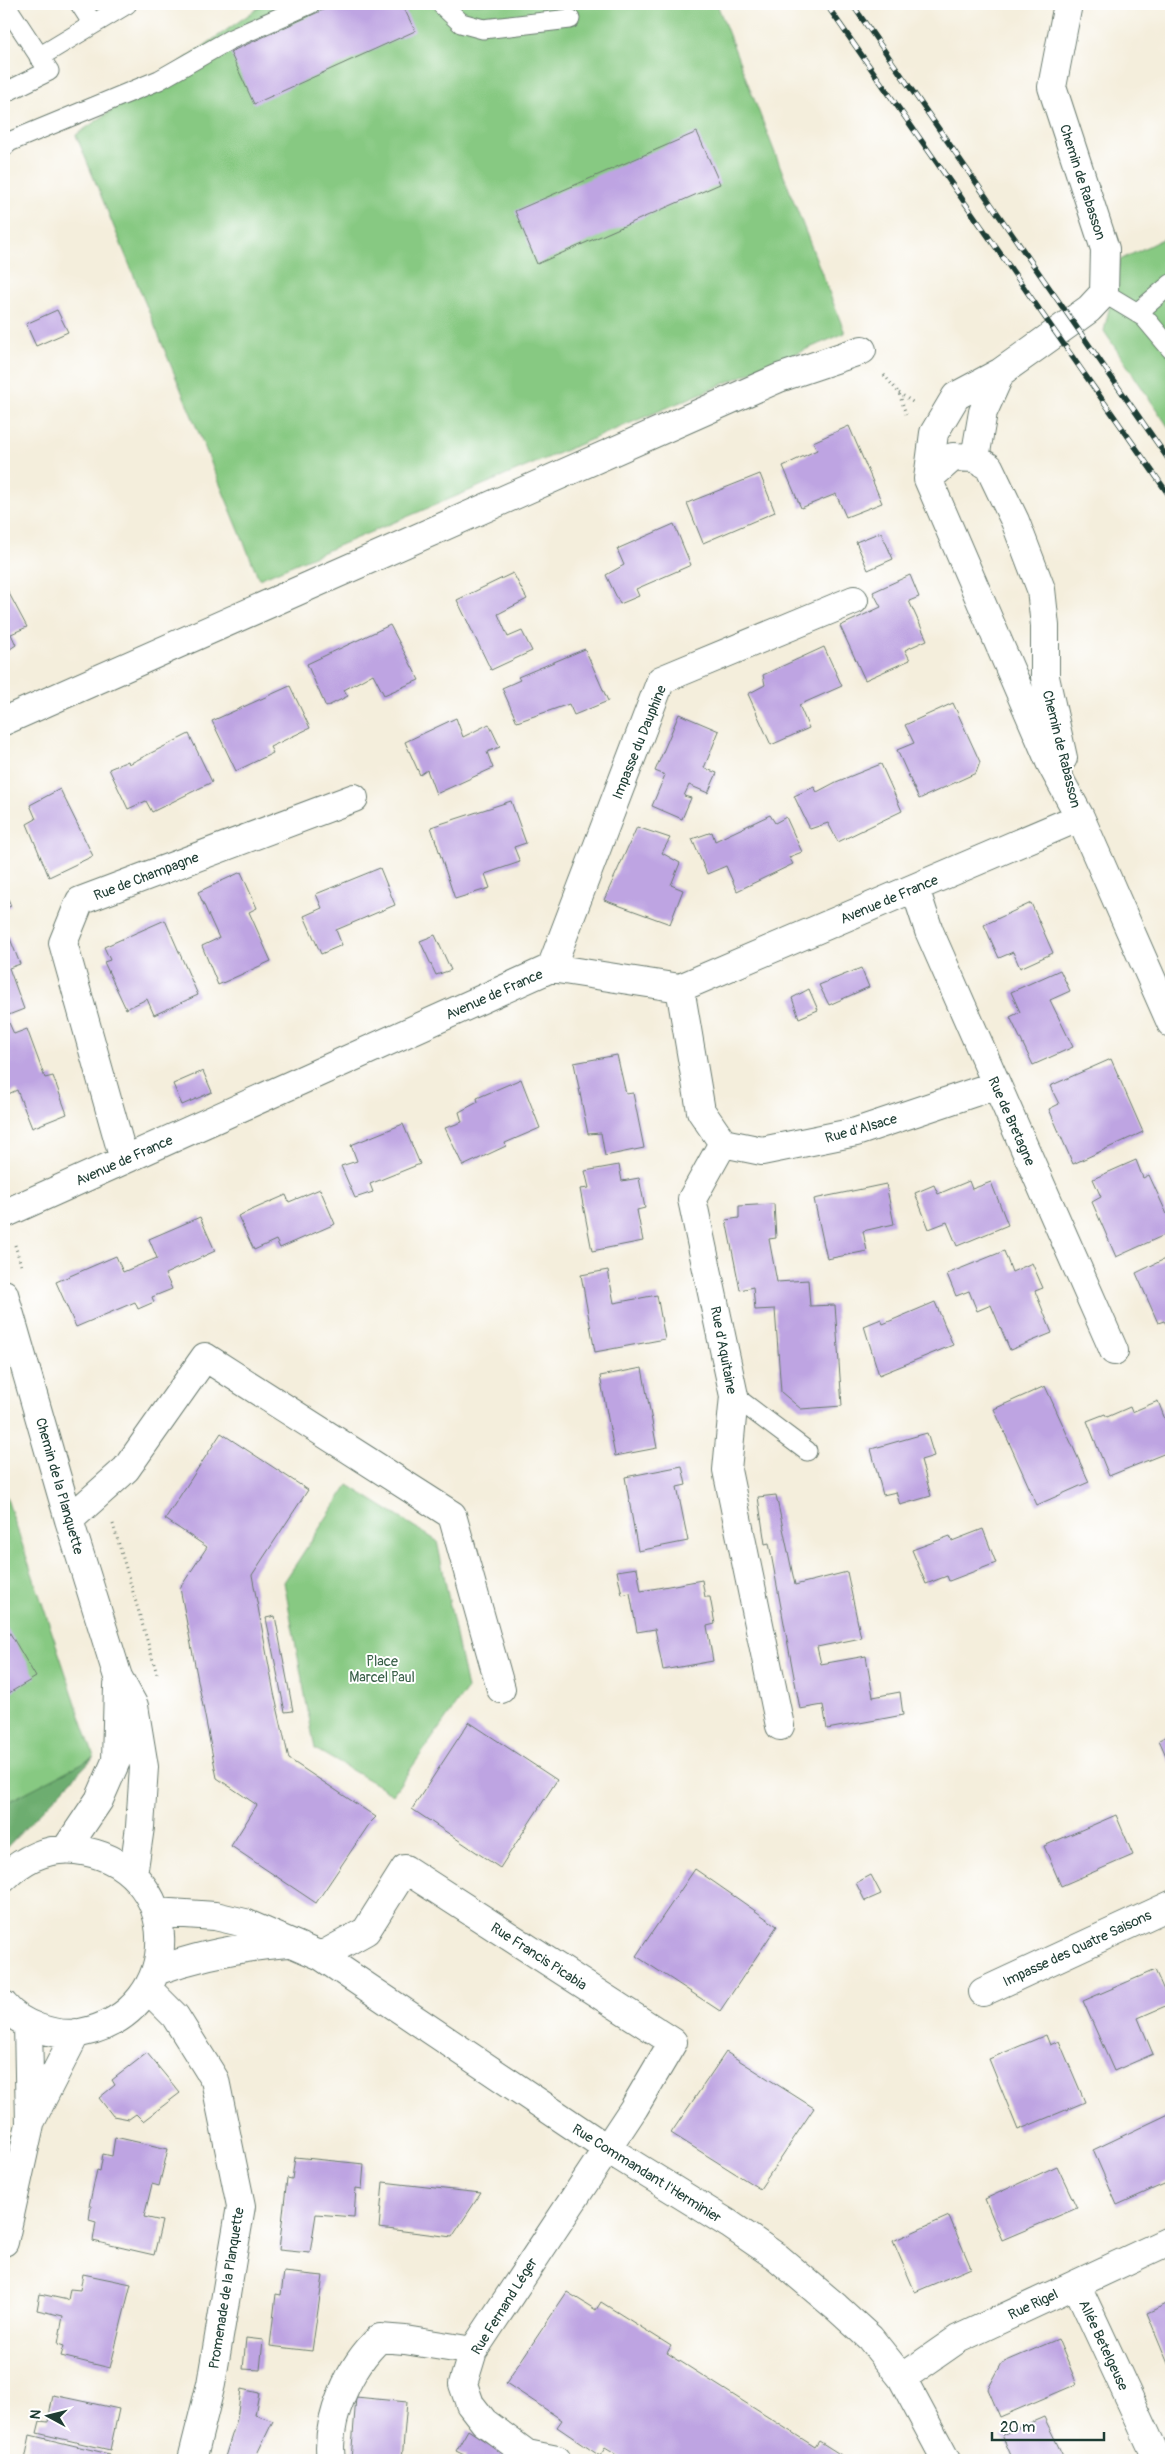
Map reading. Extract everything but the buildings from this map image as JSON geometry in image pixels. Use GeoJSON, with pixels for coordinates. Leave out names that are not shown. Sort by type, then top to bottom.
{"type":"FeatureCollection","features":[{"type":"Feature","properties":{"kind":"street","name":"Chemin de Rabasson"},"geometry":{"type":"LineString","coordinates":[[1068,4],[1052,87],[1105,248],[1104,293]]}},
{"type":"Feature","properties":{"kind":"street"},"geometry":{"type":"LineString","coordinates":[[928,479],[934,433],[956,396],[1001,372],[1089,309],[1104,293]]}},
{"type":"Feature","properties":{"kind":"street"},"geometry":{"type":"LineString","coordinates":[[4,722],[779,378],[862,350]]}},
{"type":"Feature","properties":{"kind":"street"},"geometry":{"type":"LineString","coordinates":[[928,479],[953,457],[975,458],[984,412],[1001,372]]}},
{"type":"Feature","properties":{"kind":"street","name":"Chemin de Rabasson"},"geometry":{"type":"LineString","coordinates":[[975,458],[989,467],[1015,521],[1041,589],[1045,626],[1045,677],[1056,733],[1080,817]]}},
{"type":"Feature","properties":{"kind":"street","name":"Chemin de Rabasson"},"geometry":{"type":"LineString","coordinates":[[928,479],[1050,762],[1080,817],[1171,1023]]}},
{"type":"Feature","properties":{"kind":"street","name":"Impasse du Dauphine"},"geometry":{"type":"LineString","coordinates":[[550,968],[661,680],[854,600]]}},
{"type":"Feature","properties":{"kind":"street","name":"Rue de Champagne"},"geometry":{"type":"LineString","coordinates":[[124,1160],[63,943],[80,901],[354,798]]}},
{"type":"Feature","properties":{"kind":"street","name":"Avenue de France"},"geometry":{"type":"LineString","coordinates":[[4,1214],[550,968],[680,988],[1080,817]]}},
{"type":"Feature","properties":{"kind":"street","name":"Rue de Bretagne"},"geometry":{"type":"LineString","coordinates":[[915,888],[929,931],[1114,1351]]}},
{"type":"Feature","properties":{"kind":"street"},"geometry":{"type":"LineString","coordinates":[[680,988],[702,1111],[723,1143]]}},
{"type":"Feature","properties":{"kind":"street","name":"Rue d'Alsace"},"geometry":{"type":"LineString","coordinates":[[723,1143],[762,1151],[856,1132],[996,1085]]}},
{"type":"Feature","properties":{"kind":"street","name":"Rue d'Aquitaine"},"geometry":{"type":"LineString","coordinates":[[723,1143],[692,1199],[734,1396],[727,1470],[780,1726]]}},
{"type":"Feature","properties":{"kind":"street","name":"Chemin de la Planquette"},"geometry":{"type":"LineString","coordinates":[[4,1294],[69,1520],[118,1677],[134,1706],[144,1767],[140,1827],[133,1875]]}},
{"type":"Feature","properties":{"kind":"street"},"geometry":{"type":"LineString","coordinates":[[69,1520],[126,1469],[205,1358],[452,1515],[501,1689]]}},
{"type":"Feature","properties":{"kind":"street","name":"Chemin de la Planquette"},"geometry":{"type":"LineString","coordinates":[[66,1849],[99,1800],[116,1761],[118,1677]]}},
{"type":"Feature","properties":{"kind":"street"},"geometry":{"type":"LineString","coordinates":[[4,1878],[16,1866],[40,1854],[66,1849],[91,1852],[106,1858],[133,1875],[147,1892],[156,1912],[161,1942],[152,1980],[134,2006],[117,2019],[98,2029],[76,2033],[52,2032],[28,2024],[4,2005]]}},
{"type":"Feature","properties":{"kind":"street","name":"Rue Francis Picabia"},"geometry":{"type":"LineString","coordinates":[[321,1956],[366,1931],[405,1869],[673,2042],[634,2108],[606,2148]]}},
{"type":"Feature","properties":{"kind":"street","name":"Impasse des Quatre Saisons"},"geometry":{"type":"LineString","coordinates":[[983,1992],[1171,1905]]}},
{"type":"Feature","properties":{"kind":"street","name":"Rue Commandant l'Herminier"},"geometry":{"type":"LineString","coordinates":[[156,1912],[215,1916],[245,1923],[321,1956],[606,2148],[729,2224],[777,2258],[870,2338],[902,2378],[946,2460]]}},
{"type":"Feature","properties":{"kind":"street","name":"Rue Commandant l'Herminier"},"geometry":{"type":"LineString","coordinates":[[152,1980],[186,1960],[249,1946],[293,1943]]}},
{"type":"Feature","properties":{"kind":"street","name":"Promenade de la Planquette"},"geometry":{"type":"LineString","coordinates":[[152,1980],[215,2080],[241,2206],[211,2384],[192,2460]]}},
{"type":"Feature","properties":{"kind":"street"},"geometry":{"type":"LineString","coordinates":[[4,2242],[30,2124],[28,2024]]}},
{"type":"Feature","properties":{"kind":"street"},"geometry":{"type":"LineString","coordinates":[[30,2124],[76,2033]]}},
{"type":"Feature","properties":{"kind":"street","name":"Rue Fernand Léger"},"geometry":{"type":"LineString","coordinates":[[557,2460],[526,2457],[484,2422],[470,2404],[463,2384],[472,2351],[606,2148]]}},
{"type":"Feature","properties":{"kind":"street","name":"Rue Rigel"},"geometry":{"type":"LineString","coordinates":[[902,2378],[958,2339],[1171,2240]]}},
{"type":"Feature","properties":{"kind":"street","name":"Allée Betelgeuse"},"geometry":{"type":"LineString","coordinates":[[1076,2284],[1158,2460]]}},
{"type":"Feature","properties":{"kind":"street"},"geometry":{"type":"LineString","coordinates":[[331,2460],[329,2446],[341,2396],[364,2352],[380,2338],[405,2340],[472,2351]]}},
{"type":"Feature","properties":{"kind":"lane"},"geometry":{"type":"LineString","coordinates":[[4,93],[49,72],[5,4]]}},
{"type":"Feature","properties":{"kind":"lane"},"geometry":{"type":"LineString","coordinates":[[80,4],[93,24]]}},
{"type":"Feature","properties":{"kind":"lane"},"geometry":{"type":"LineString","coordinates":[[39,57],[128,4]]}},
{"type":"Feature","properties":{"kind":"lane"},"geometry":{"type":"LineString","coordinates":[[4,147],[10,142],[158,80],[230,40],[310,4]]}},
{"type":"Feature","properties":{"kind":"lane"},"geometry":{"type":"LineString","coordinates":[[441,4],[461,23],[483,29],[570,19]]}},
{"type":"Feature","properties":{"kind":"lane"},"geometry":{"type":"LineString","coordinates":[[1137,313],[1171,284]]}},
{"type":"Feature","properties":{"kind":"lane"},"geometry":{"type":"LineString","coordinates":[[1104,293],[1144,317],[1171,349]]}},
{"type":"Feature","properties":{"kind":"lane"},"geometry":{"type":"LineString","coordinates":[[734,1396],[807,1451]]}},
{"type":"Feature","properties":{"kind":"path"},"geometry":{"type":"LineString","coordinates":[[862,350],[899,393],[908,419]]}},
{"type":"Feature","properties":{"kind":"green space"},"geometry":{"type":"Polygon","coordinates":[[[264,4],[717,4],[845,333],[259,579],[76,135],[264,4]]]}},
{"type":"Feature","properties":{"kind":"green space"},"geometry":{"type":"Polygon","coordinates":[[[1171,235],[1171,431],[1104,331],[1120,260],[1171,235]]]}},
{"type":"Feature","properties":{"kind":"green space","name":"Place Marcel Paul"},"geometry":{"type":"Polygon","coordinates":[[[348,1485],[437,1541],[467,1689],[393,1794],[315,1749],[284,1582],[348,1485]]]}},
{"type":"Feature","properties":{"kind":"green space"},"geometry":{"type":"Polygon","coordinates":[[[4,1490],[94,1757],[4,1804],[4,1490]]]}},
{"type":"Feature","properties":{"kind":"green space"},"geometry":{"type":"Polygon","coordinates":[[[94,1757],[4,1850],[4,1804],[94,1757]]]}},
{"type":"Feature","properties":{"kind":"railway"},"geometry":{"type":"LineString","coordinates":[[826,4],[1171,498]]}},
{"type":"Feature","properties":{"kind":"railway"},"geometry":{"type":"LineString","coordinates":[[852,4],[1171,463]]}}]}
